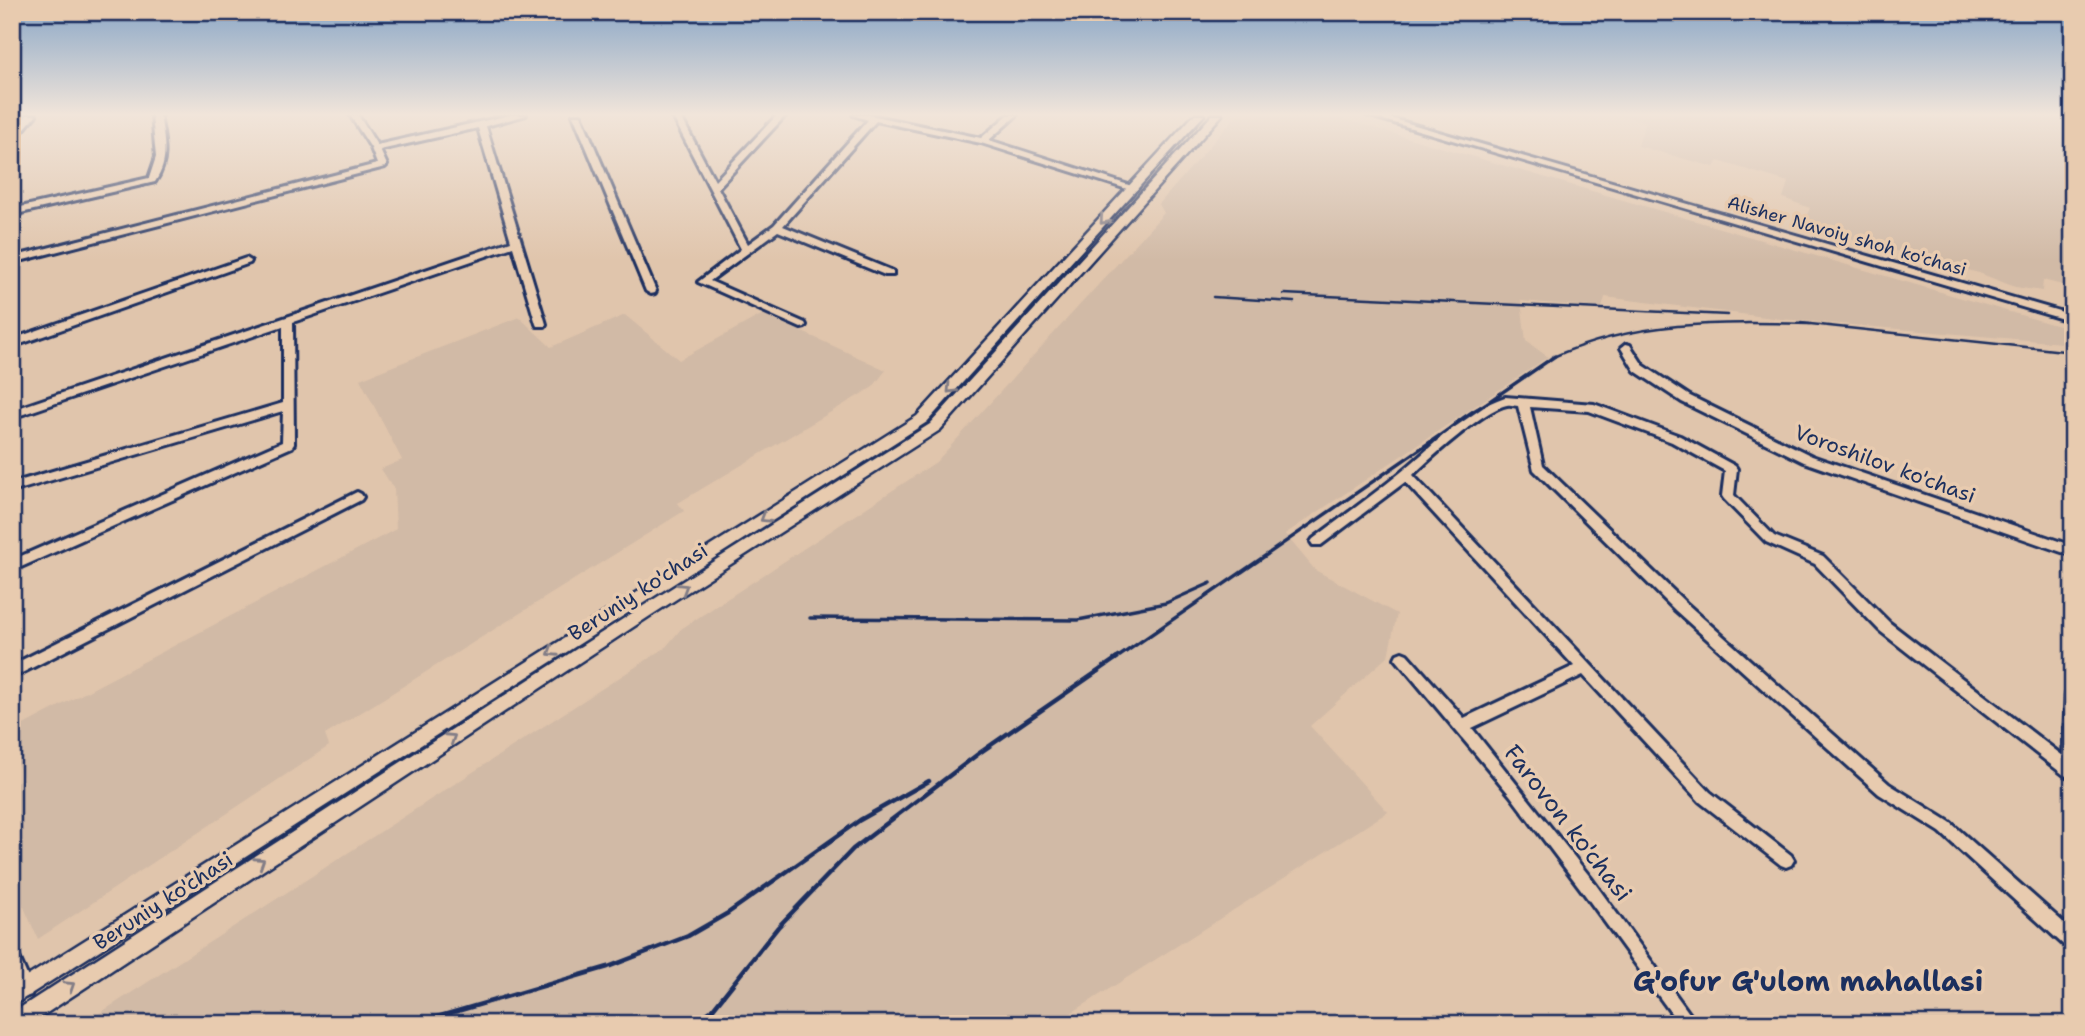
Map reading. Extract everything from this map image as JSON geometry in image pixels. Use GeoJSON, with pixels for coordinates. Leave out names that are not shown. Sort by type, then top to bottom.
{"type":"FeatureCollection","features":[{"type":"Feature","properties":{"kind":"main road","name":"Beruniy ko'chasi"},"geometry":{"type":"LineString","coordinates":[[18,993],[633,600],[922,419],[1155,163]]}},
{"type":"Feature","properties":{"kind":"main road","name":"Beruniy ko'chasi"},"geometry":{"type":"LineString","coordinates":[[13,1024],[645,612],[935,427],[1174,163]]}},
{"type":"Feature","properties":{"kind":"main road"},"geometry":{"type":"LineString","coordinates":[[633,600],[645,612]]}},
{"type":"Feature","properties":{"kind":"street"},"geometry":{"type":"LineString","coordinates":[[12,212],[152,180],[158,174],[159,163]]}},
{"type":"Feature","properties":{"kind":"street"},"geometry":{"type":"LineString","coordinates":[[12,260],[381,163]]}},
{"type":"Feature","properties":{"kind":"street"},"geometry":{"type":"LineString","coordinates":[[493,163],[541,324]]}},
{"type":"Feature","properties":{"kind":"street"},"geometry":{"type":"LineString","coordinates":[[597,163],[651,291]]}},
{"type":"Feature","properties":{"kind":"street"},"geometry":{"type":"LineString","coordinates":[[702,163],[746,250]]}},
{"type":"Feature","properties":{"kind":"street"},"geometry":{"type":"LineString","coordinates":[[714,187],[736,163]]}},
{"type":"Feature","properties":{"kind":"street"},"geometry":{"type":"LineString","coordinates":[[801,325],[703,282],[777,227],[834,163]]}},
{"type":"Feature","properties":{"kind":"street"},"geometry":{"type":"LineString","coordinates":[[1055,163],[1133,188]]}},
{"type":"Feature","properties":{"kind":"street","name":"Alisher Navoiy shoh ko'chasi"},"geometry":{"type":"LineString","coordinates":[[1537,163],[2073,319]]}},
{"type":"Feature","properties":{"kind":"street"},"geometry":{"type":"LineString","coordinates":[[777,227],[889,273]]}},
{"type":"Feature","properties":{"kind":"street"},"geometry":{"type":"LineString","coordinates":[[12,414],[518,242]]}},
{"type":"Feature","properties":{"kind":"street"},"geometry":{"type":"LineString","coordinates":[[12,343],[246,261]]}},
{"type":"Feature","properties":{"kind":"street"},"geometry":{"type":"LineString","coordinates":[[12,566],[288,444],[287,319]]}},
{"type":"Feature","properties":{"kind":"street","name":"Voroshilov ko'chasi"},"geometry":{"type":"LineString","coordinates":[[1626,348],[1639,368],[1686,400],[1808,459],[2073,551]]}},
{"type":"Feature","properties":{"kind":"street"},"geometry":{"type":"LineString","coordinates":[[1317,542],[1406,475],[1437,446],[1484,411],[1505,401],[1590,407],[1676,439],[1731,469],[1728,496],[1770,539],[1819,560],[1885,627],[2071,771]]}},
{"type":"Feature","properties":{"kind":"street"},"geometry":{"type":"LineString","coordinates":[[1523,402],[1538,467],[1681,607],[1769,687],[1884,789],[1945,827],[2073,943]]}},
{"type":"Feature","properties":{"kind":"street"},"geometry":{"type":"LineString","coordinates":[[12,488],[288,405]]}},
{"type":"Feature","properties":{"kind":"street"},"geometry":{"type":"LineString","coordinates":[[1406,475],[1705,797],[1786,860]]}},
{"type":"Feature","properties":{"kind":"street"},"geometry":{"type":"LineString","coordinates":[[12,672],[357,497]]}},
{"type":"Feature","properties":{"kind":"street","name":"Farovon ko'chasi"},"geometry":{"type":"LineString","coordinates":[[1402,658],[1463,725],[1617,923],[1689,1024]]}},
{"type":"Feature","properties":{"kind":"street"},"geometry":{"type":"LineString","coordinates":[[1463,725],[1585,667]]}},
{"type":"Feature","properties":{"kind":"street"},"geometry":{"type":"LineString","coordinates":[[2071,771],[2073,694]]}},
{"type":"Feature","properties":{"kind":"street"},"geometry":{"type":"LineString","coordinates":[[12,961],[18,993]]}},
{"type":"Feature","properties":{"kind":"shaded area"},"geometry":{"type":"Polygon","coordinates":[[[1195,163],[1496,163],[2072,330],[2073,344],[1781,319],[1605,297],[1602,308],[1521,301],[1526,341],[1548,357],[1285,534],[1315,570],[1397,614],[1388,656],[1310,726],[1388,812],[1054,1024],[1044,1024],[1038,1013],[1024,1024],[83,1024],[665,648],[681,629],[936,462],[1164,213],[1159,204],[1195,163]]]}},
{"type":"Feature","properties":{"kind":"shaded area"},"geometry":{"type":"Polygon","coordinates":[[[1726,163],[2073,163],[2073,311],[2066,309],[2066,286],[2043,280],[2042,291],[2015,287],[1979,273],[1802,226],[1810,208],[1783,198],[1788,182],[1726,163]]]}},
{"type":"Feature","properties":{"kind":"shaded area"},"geometry":{"type":"Polygon","coordinates":[[[763,314],[886,370],[873,387],[678,503],[684,511],[325,735],[329,746],[38,939],[12,880],[12,785],[23,778],[12,751],[12,731],[396,529],[394,489],[381,469],[402,460],[360,379],[519,317],[551,347],[625,315],[679,360],[763,314]]]}},
{"type":"Feature","properties":{"kind":"railway"},"geometry":{"type":"LineString","coordinates":[[1284,294],[1728,315]]}},
{"type":"Feature","properties":{"kind":"railway"},"geometry":{"type":"LineString","coordinates":[[1213,297],[1294,302]]}},
{"type":"Feature","properties":{"kind":"railway"},"geometry":{"type":"LineString","coordinates":[[1801,323],[2073,352]]}},
{"type":"Feature","properties":{"kind":"railway"},"geometry":{"type":"LineString","coordinates":[[1554,357],[1614,336],[1646,330],[1710,324],[1810,324]]}},
{"type":"Feature","properties":{"kind":"railway"},"geometry":{"type":"LineString","coordinates":[[1114,660],[1554,357]]}},
{"type":"Feature","properties":{"kind":"railway"},"geometry":{"type":"LineString","coordinates":[[810,618],[1078,620],[1166,603],[1211,583]]}},
{"type":"Feature","properties":{"kind":"railway"},"geometry":{"type":"LineString","coordinates":[[692,1024],[712,1010],[778,927],[853,849],[978,754],[1117,658]]}},
{"type":"Feature","properties":{"kind":"railway"},"geometry":{"type":"LineString","coordinates":[[413,1024],[608,967],[688,936],[728,913],[860,820],[929,781]]}},
{"type":"Feature","properties":{"kind":"district","name":"G'ofur G'ulom mahallasi"},"geometry":{"type":"Point","coordinates":[1808,981]}}]}
